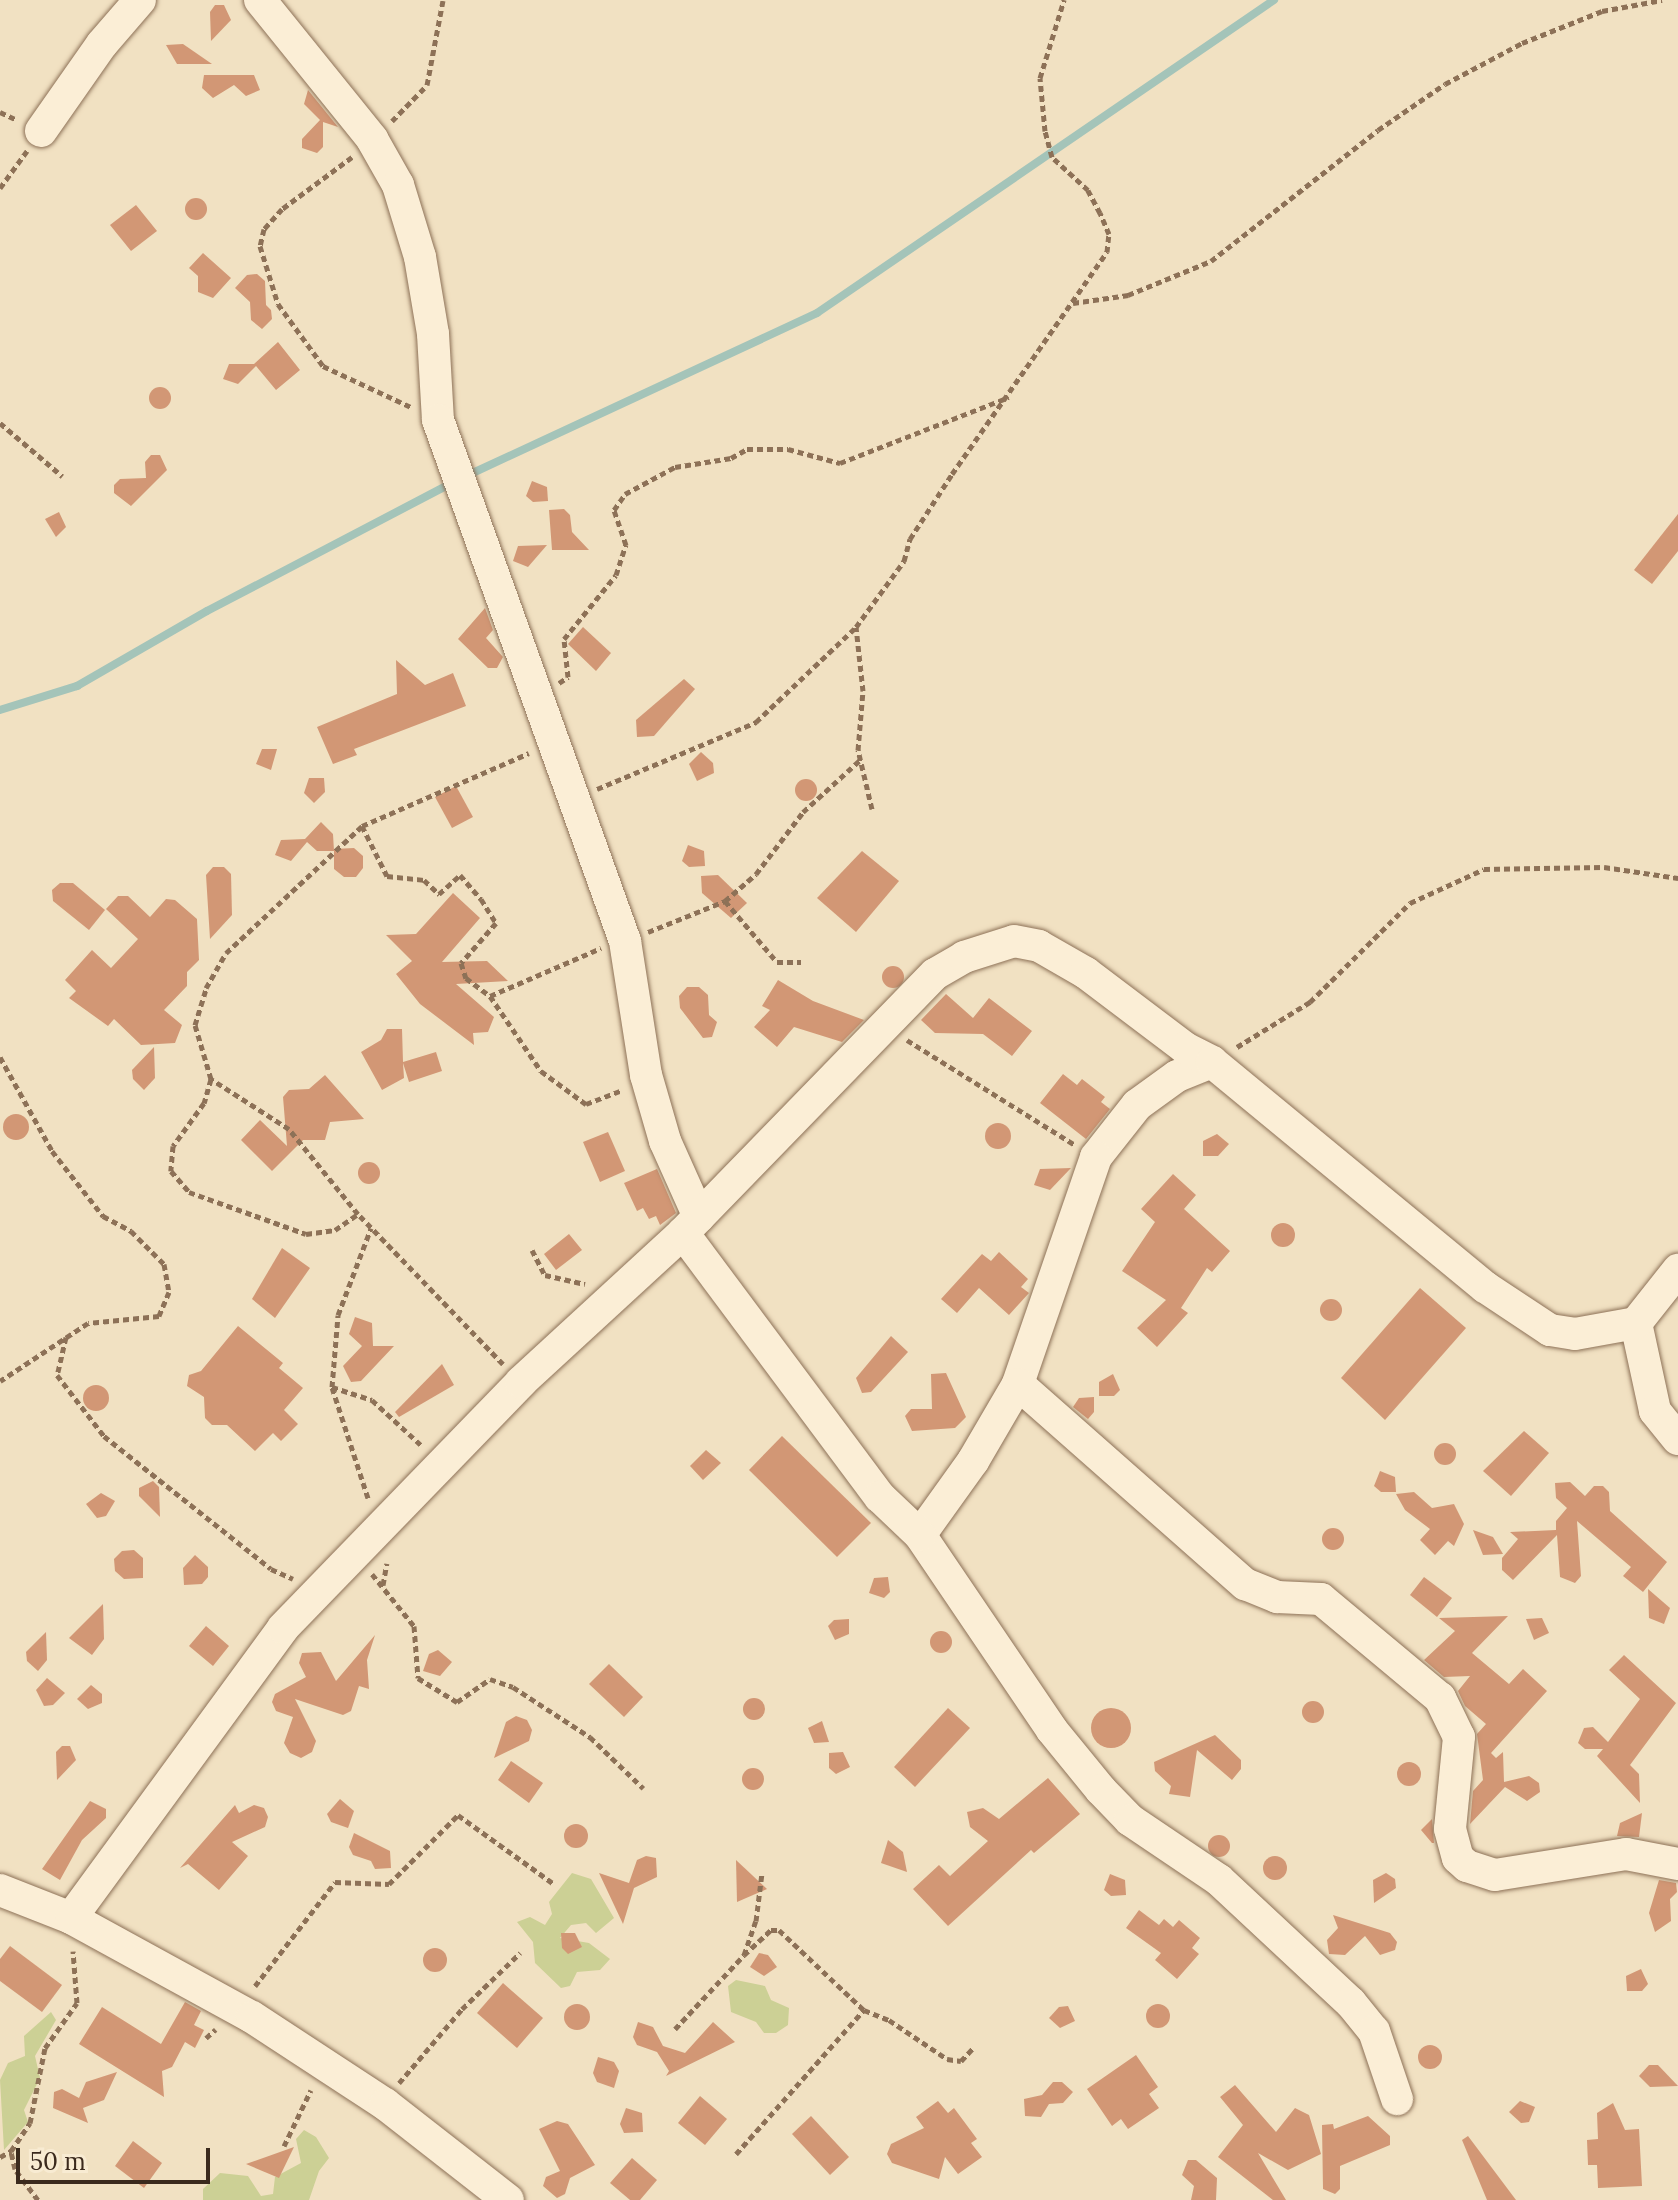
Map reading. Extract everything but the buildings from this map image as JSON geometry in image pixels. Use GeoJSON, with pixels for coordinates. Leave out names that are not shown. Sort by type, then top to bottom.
{"type":"FeatureCollection","features":[{"type":"Feature","properties":{"kind":"street"},"geometry":{"type":"LineString","coordinates":[[41,131],[102,44],[140,0]]}},
{"type":"Feature","properties":{"kind":"street"},"geometry":{"type":"LineString","coordinates":[[260,0],[372,139],[398,185],[420,257],[433,334],[438,420],[453,451],[625,941],[646,1075],[691,1225],[880,1497],[920,1535],[1052,1730],[1130,1820],[1219,1880],[1351,2003],[1374,2031],[1397,2099]]}},
{"type":"Feature","properties":{"kind":"street"},"geometry":{"type":"LineString","coordinates":[[71,1918],[190,1759],[242,1678],[433,1469],[622,1286],[691,1225],[935,974],[964,957],[1014,941],[1039,946],[1086,973],[1185,1048],[1212,1062],[1527,1317],[1550,1330],[1575,1334],[1636,1323],[1678,1270]]}},
{"type":"Feature","properties":{"kind":"street"},"geometry":{"type":"LineString","coordinates":[[920,1535],[973,1461],[1018,1384],[1096,1157],[1137,1105],[1177,1076],[1212,1062]]}},
{"type":"Feature","properties":{"kind":"street"},"geometry":{"type":"LineString","coordinates":[[1636,1323],[1655,1411],[1678,1439]]}},
{"type":"Feature","properties":{"kind":"street"},"geometry":{"type":"LineString","coordinates":[[1018,1384],[1226,1570],[1277,1597],[1321,1599],[1440,1698],[1459,1737],[1450,1829],[1458,1858],[1467,1866],[1495,1875],[1626,1854],[1678,1864]]}},
{"type":"Feature","properties":{"kind":"street"},"geometry":{"type":"LineString","coordinates":[[0,1890],[71,1918],[236,2009],[385,2104],[508,2200]]}},
{"type":"Feature","properties":{"kind":"path"},"geometry":{"type":"LineString","coordinates":[[438,420],[323,366],[278,304],[260,246],[264,229],[282,209],[372,139],[427,85],[443,0]]}},
{"type":"Feature","properties":{"kind":"path"},"geometry":{"type":"LineString","coordinates":[[573,795],[625,781],[756,722],[856,627],[904,561],[910,539],[952,474],[1010,397],[1107,252],[1109,234],[1088,190],[1052,157],[1045,131],[1040,78],[1064,0]]}},
{"type":"Feature","properties":{"kind":"path"},"geometry":{"type":"LineString","coordinates":[[1073,303],[1128,295],[1211,261],[1378,130],[1445,84],[1522,43],[1602,11],[1662,0]]}},
{"type":"Feature","properties":{"kind":"path"},"geometry":{"type":"LineString","coordinates":[[0,188],[41,131]]}},
{"type":"Feature","properties":{"kind":"path"},"geometry":{"type":"LineString","coordinates":[[537,696],[568,677],[564,639],[616,575],[626,545],[614,510],[625,494],[675,467],[731,458],[747,449],[788,449],[840,463],[1010,397]]}},
{"type":"Feature","properties":{"kind":"path"},"geometry":{"type":"LineString","coordinates":[[0,423],[62,476]]}},
{"type":"Feature","properties":{"kind":"path"},"geometry":{"type":"LineString","coordinates":[[856,627],[863,691],[860,760],[866,770],[872,809]]}},
{"type":"Feature","properties":{"kind":"path"},"geometry":{"type":"LineString","coordinates":[[358,1214],[335,1230],[306,1234],[189,1192],[171,1171],[173,1146],[204,1103],[211,1079],[195,1025],[206,988],[226,953],[362,826],[554,743]]}},
{"type":"Feature","properties":{"kind":"path"},"geometry":{"type":"LineString","coordinates":[[490,996],[725,901],[756,874],[803,812],[860,760]]}},
{"type":"Feature","properties":{"kind":"path"},"geometry":{"type":"LineString","coordinates":[[362,826],[387,876],[424,880],[439,894],[460,875],[481,899],[496,923],[461,963],[466,978],[490,996],[541,1071],[577,1100],[597,1102],[646,1075]]}},
{"type":"Feature","properties":{"kind":"path"},"geometry":{"type":"LineString","coordinates":[[1212,1062],[1310,1002],[1410,903],[1484,869],[1604,867],[1678,878]]}},
{"type":"Feature","properties":{"kind":"path"},"geometry":{"type":"LineString","coordinates":[[725,901],[777,962],[801,962]]}},
{"type":"Feature","properties":{"kind":"path"},"geometry":{"type":"LineString","coordinates":[[886,1027],[1096,1157]]}},
{"type":"Feature","properties":{"kind":"path"},"geometry":{"type":"LineString","coordinates":[[0,1057],[52,1151],[103,1216],[131,1231],[164,1264],[169,1292],[159,1316],[88,1323],[0,1381]]}},
{"type":"Feature","properties":{"kind":"path"},"geometry":{"type":"LineString","coordinates":[[211,1079],[289,1129],[358,1214],[521,1382]]}},
{"type":"Feature","properties":{"kind":"path"},"geometry":{"type":"LineString","coordinates":[[371,1228],[338,1315],[332,1387],[376,1531]]}},
{"type":"Feature","properties":{"kind":"path"},"geometry":{"type":"LineString","coordinates":[[532,1250],[545,1275],[605,1288],[622,1286]]}},
{"type":"Feature","properties":{"kind":"path"},"geometry":{"type":"LineString","coordinates":[[66,1336],[57,1375],[104,1436],[271,1569],[320,1591]]}},
{"type":"Feature","properties":{"kind":"path"},"geometry":{"type":"LineString","coordinates":[[332,1387],[372,1400],[396,1419],[419,1440],[433,1469]]}},
{"type":"Feature","properties":{"kind":"path"},"geometry":{"type":"LineString","coordinates":[[355,1555],[414,1626],[418,1678],[457,1702],[490,1679],[513,1687],[590,1737],[643,1788]]}},
{"type":"Feature","properties":{"kind":"path"},"geometry":{"type":"LineString","coordinates":[[206,2038],[236,2009],[335,1882],[389,1884],[453,1817],[463,1817],[554,1884]]}},
{"type":"Feature","properties":{"kind":"path"},"geometry":{"type":"LineString","coordinates":[[744,1955],[756,1921],[762,1873]]}},
{"type":"Feature","properties":{"kind":"path"},"geometry":{"type":"LineString","coordinates":[[0,2157],[11,2151],[30,2123],[45,2048],[77,2003],[71,1918]]}},
{"type":"Feature","properties":{"kind":"path"},"geometry":{"type":"LineString","coordinates":[[675,2029],[744,1955],[771,1930],[779,1930],[864,2010],[889,2020],[947,2059],[961,2061],[973,2048]]}},
{"type":"Feature","properties":{"kind":"path"},"geometry":{"type":"LineString","coordinates":[[385,2104],[453,2019],[520,1953]]}},
{"type":"Feature","properties":{"kind":"path"},"geometry":{"type":"LineString","coordinates":[[736,2154],[864,2010]]}},
{"type":"Feature","properties":{"kind":"path"},"geometry":{"type":"LineString","coordinates":[[284,2146],[322,2063]]}},
{"type":"Feature","properties":{"kind":"path"},"geometry":{"type":"LineString","coordinates":[[11,2151],[15,2169],[38,2200]]}},
{"type":"Feature","properties":{"kind":"green space"},"geometry":{"type":"Polygon","coordinates":[[[572,1873],[591,1879],[614,1918],[596,1933],[586,1923],[571,1925],[560,1938],[589,1943],[610,1959],[600,1970],[577,1972],[570,1986],[561,1988],[535,1963],[533,1942],[517,1922],[530,1917],[545,1925],[552,1914],[549,1902],[572,1873]]]}},
{"type":"Feature","properties":{"kind":"green space"},"geometry":{"type":"Polygon","coordinates":[[[736,1980],[765,1986],[771,2000],[789,2008],[788,2025],[776,2033],[764,2033],[756,2022],[731,2012],[728,1986],[736,1980]]]}},
{"type":"Feature","properties":{"kind":"green space"},"geometry":{"type":"Polygon","coordinates":[[[51,2012],[56,2020],[35,2056],[40,2078],[24,2110],[28,2122],[4,2150],[0,2080],[8,2063],[25,2056],[24,2036],[51,2012]]]}},
{"type":"Feature","properties":{"kind":"green space"},"geometry":{"type":"Polygon","coordinates":[[[304,2130],[316,2137],[329,2158],[319,2171],[309,2200],[203,2200],[203,2189],[220,2173],[248,2176],[261,2196],[273,2194],[275,2177],[301,2163],[296,2139],[304,2130]]]}},
{"type":"Feature","properties":{"kind":"waterway"},"geometry":{"type":"LineString","coordinates":[[464,477],[817,313],[1274,0]]}},
{"type":"Feature","properties":{"kind":"waterway"},"geometry":{"type":"LineString","coordinates":[[0,710],[77,686],[207,611],[452,483]]}}]}
